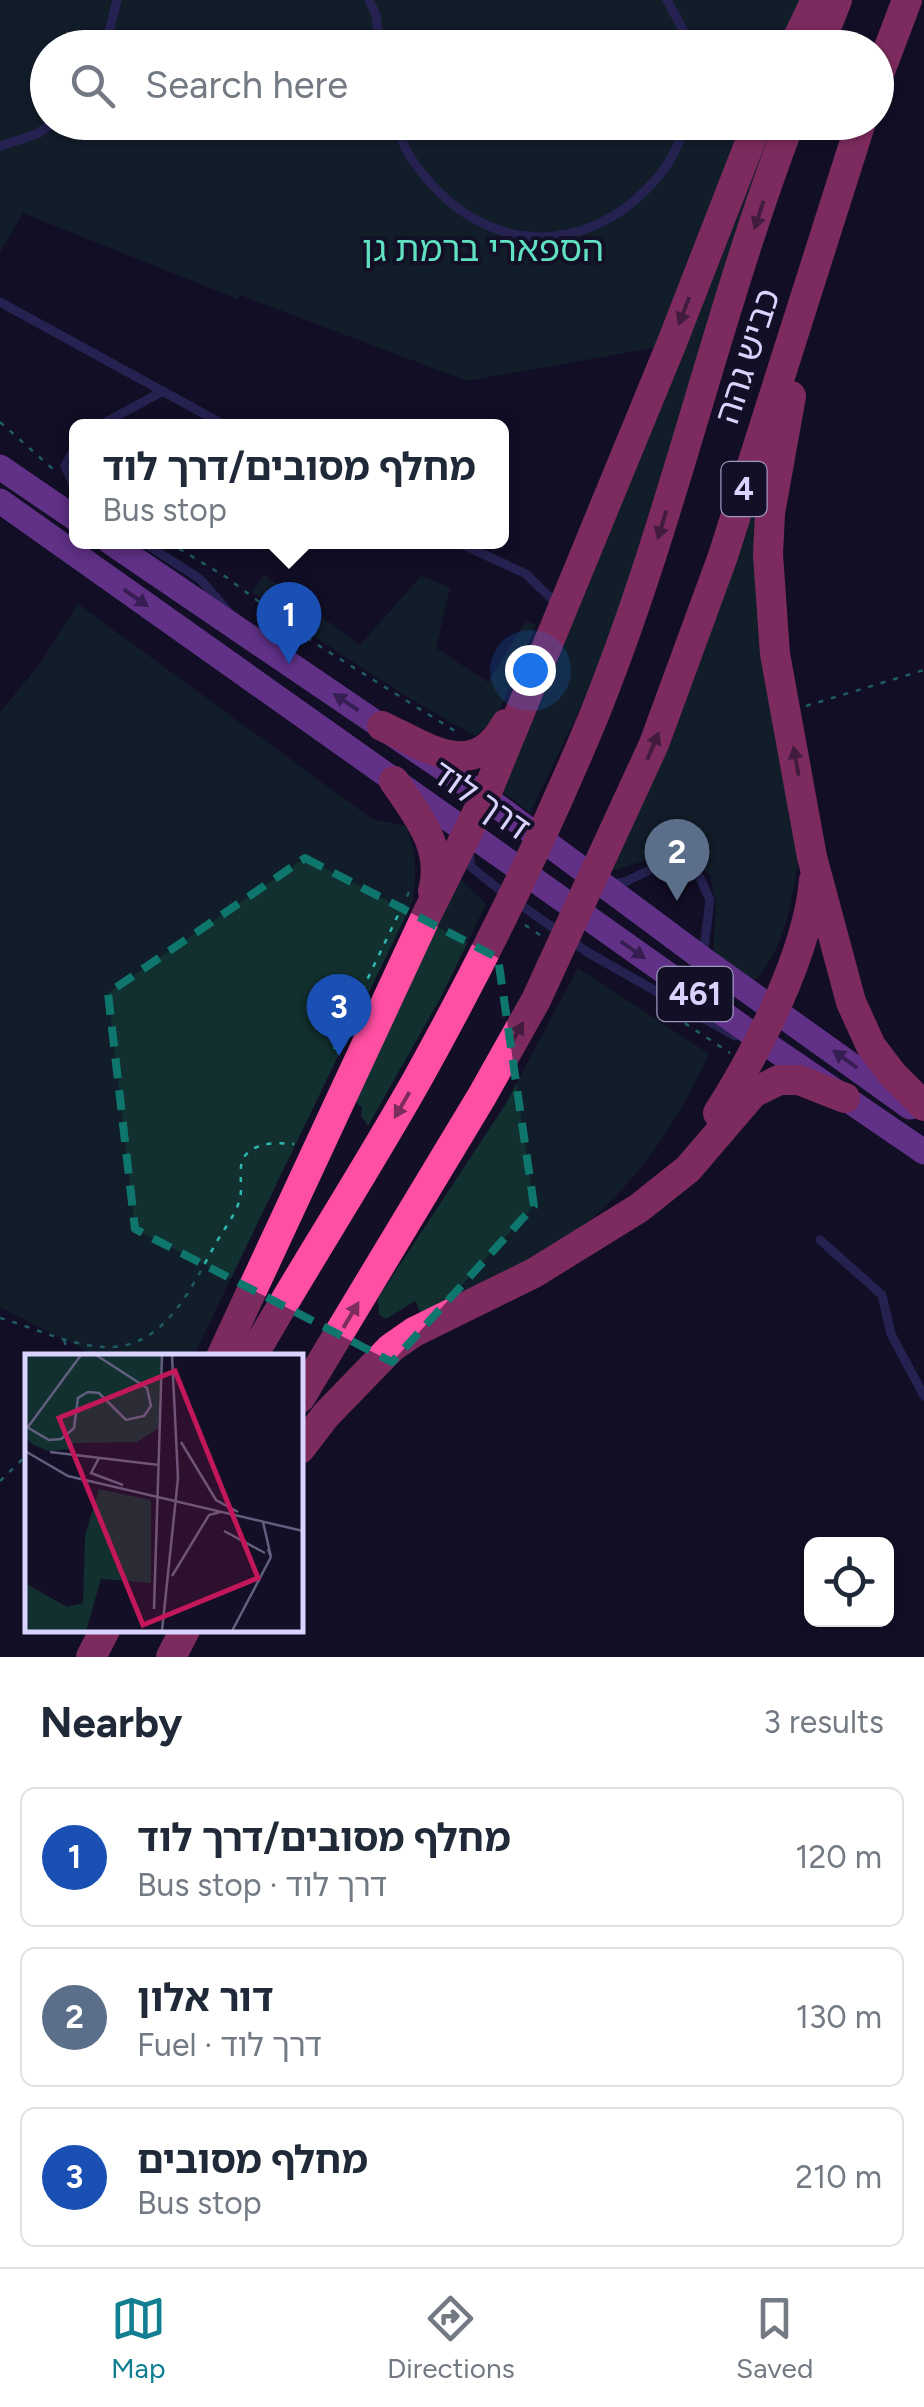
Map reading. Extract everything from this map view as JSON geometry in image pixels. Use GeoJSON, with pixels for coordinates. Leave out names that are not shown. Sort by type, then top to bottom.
{"type":"FeatureCollection","features":[{"type":"Feature","properties":{"kind":"highway"},"geometry":{"type":"LineString","coordinates":[[802,30],[816,0]]}},
{"type":"Feature","properties":{"kind":"highway"},"geometry":{"type":"LineString","coordinates":[[825,30],[837,0]]}},
{"type":"Feature","properties":{"kind":"highway"},"geometry":{"type":"LineString","coordinates":[[894,34],[907,0]]}},
{"type":"Feature","properties":{"kind":"highway"},"geometry":{"type":"LineString","coordinates":[[222,1354],[316,1152],[420,899],[468,834],[751,140]]}},
{"type":"Feature","properties":{"kind":"highway","name":"כביש גהה"},"geometry":{"type":"LineString","coordinates":[[254,1354],[408,1094],[498,926],[559,796],[650,562],[784,140]]}},
{"type":"Feature","properties":{"kind":"highway","name":"כביש גהה"},"geometry":{"type":"LineString","coordinates":[[302,1395],[482,1096],[552,966],[654,744],[723,556],[855,140]]}},
{"type":"Feature","properties":{"kind":"highway"},"geometry":{"type":"LineString","coordinates":[[856,140],[793,388],[770,512],[768,555],[774,637],[812,857],[851,1002],[871,1046],[924,1106]]}},
{"type":"Feature","properties":{"kind":"highway"},"geometry":{"type":"LineString","coordinates":[[382,726],[440,753],[466,758],[478,755],[504,729],[556,604],[592,535]]}},
{"type":"Feature","properties":{"kind":"highway"},"geometry":{"type":"LineString","coordinates":[[394,781],[426,828],[434,850],[436,883],[420,899]]}},
{"type":"Feature","properties":{"kind":"highway"},"geometry":{"type":"LineString","coordinates":[[639,1208],[710,1124],[734,1087],[774,1007],[810,912],[812,857]]}},
{"type":"Feature","properties":{"kind":"highway"},"geometry":{"type":"LineString","coordinates":[[302,1446],[326,1415],[391,1348],[414,1332],[534,1273],[639,1208],[688,1169],[763,1087],[779,1080],[799,1080],[845,1098]]}},
{"type":"Feature","properties":{"kind":"highway"},"geometry":{"type":"LineString","coordinates":[[88,1657],[95,1632]]}},
{"type":"Feature","properties":{"kind":"highway"},"geometry":{"type":"LineString","coordinates":[[88,1657],[104,1632]]}},
{"type":"Feature","properties":{"kind":"highway"},"geometry":{"type":"LineString","coordinates":[[156,1657],[168,1632]]}},
{"type":"Feature","properties":{"kind":"highway"},"geometry":{"type":"LineString","coordinates":[[171,1657],[184,1632]]}},
{"type":"Feature","properties":{"kind":"main road"},"geometry":{"type":"LineString","coordinates":[[0,466],[69,514]]}},
{"type":"Feature","properties":{"kind":"main road","name":"דרך לוד"},"geometry":{"type":"LineString","coordinates":[[0,501],[924,1152]]}},
{"type":"Feature","properties":{"kind":"main road","name":"דרך לוד"},"geometry":{"type":"LineString","coordinates":[[120,549],[484,797],[924,1117]]}},
{"type":"Feature","properties":{"kind":"lane"},"geometry":{"type":"LineString","coordinates":[[108,30],[116,0]]}},
{"type":"Feature","properties":{"kind":"lane"},"geometry":{"type":"LineString","coordinates":[[369,0],[378,30]]}},
{"type":"Feature","properties":{"kind":"lane"},"geometry":{"type":"LineString","coordinates":[[667,0],[684,30]]}},
{"type":"Feature","properties":{"kind":"lane"},"geometry":{"type":"LineString","coordinates":[[0,146],[30,136]]}},
{"type":"Feature","properties":{"kind":"lane"},"geometry":{"type":"LineString","coordinates":[[403,140],[413,165],[450,204],[489,227],[521,237],[552,238],[591,228],[628,208],[664,172],[677,140]]}},
{"type":"Feature","properties":{"kind":"lane"},"geometry":{"type":"LineString","coordinates":[[0,302],[215,419]]}},
{"type":"Feature","properties":{"kind":"lane"},"geometry":{"type":"LineString","coordinates":[[110,419],[163,391]]}},
{"type":"Feature","properties":{"kind":"lane"},"geometry":{"type":"LineString","coordinates":[[154,549],[200,578],[256,642]]}},
{"type":"Feature","properties":{"kind":"lane"},"geometry":{"type":"LineString","coordinates":[[472,549],[526,574],[556,604]]}},
{"type":"Feature","properties":{"kind":"lane"},"geometry":{"type":"LineString","coordinates":[[603,885],[625,882],[670,860],[699,876],[710,900],[702,959]]}},
{"type":"Feature","properties":{"kind":"lane"},"geometry":{"type":"LineString","coordinates":[[820,1240],[882,1295],[891,1334],[924,1396]]}},
{"type":"Feature","properties":{"kind":"path"},"geometry":{"type":"LineString","coordinates":[[0,422],[69,480]]}},
{"type":"Feature","properties":{"kind":"path"},"geometry":{"type":"LineString","coordinates":[[786,709],[924,670]]}},
{"type":"Feature","properties":{"kind":"path"},"geometry":{"type":"LineString","coordinates":[[334,1048],[420,899]]}},
{"type":"Feature","properties":{"kind":"path"},"geometry":{"type":"LineString","coordinates":[[0,1318],[90,1346],[117,1347],[140,1340],[162,1324],[187,1295],[233,1217],[242,1190],[241,1164],[245,1156],[266,1144],[293,1144],[316,1152]]}},
{"type":"Feature","properties":{"kind":"path"},"geometry":{"type":"LineString","coordinates":[[63,1338],[69,1354]]}},
{"type":"Feature","properties":{"kind":"path"},"geometry":{"type":"LineString","coordinates":[[0,1481],[25,1457]]}},
{"type":"Feature","properties":{"kind":"highlighted area"},"geometry":{"type":"Polygon","coordinates":[[[305,858],[498,958],[534,1206],[392,1362],[135,1229],[108,993],[305,858]]]}},
{"type":"Feature","properties":{"kind":"green space","name":"הספארי ברמת גן"},"geometry":{"type":"Polygon","coordinates":[[[0,0],[810,0],[797,30],[30,30],[30,140],[749,140],[658,347],[467,381],[240,295],[238,299],[23,213],[0,252],[0,0]]]}},
{"type":"Feature","properties":{"kind":"green space"},"geometry":{"type":"Polygon","coordinates":[[[768,140],[601,664],[530,813],[501,790],[542,699],[768,140]]]}},
{"type":"Feature","properties":{"kind":"green space"},"geometry":{"type":"Polygon","coordinates":[[[775,431],[800,844],[781,936],[753,982],[713,954],[716,903],[710,874],[670,847],[647,860],[612,871],[671,742],[775,431]]]}},
{"type":"Feature","properties":{"kind":"green space"},"geometry":{"type":"Polygon","coordinates":[[[264,575],[360,645],[421,576],[450,588],[436,648],[488,682],[526,621],[536,625],[495,720],[475,736],[362,668],[252,592],[264,575]]]}},
{"type":"Feature","properties":{"kind":"green space"},"geometry":{"type":"Polygon","coordinates":[[[78,604],[372,819],[406,826],[410,836],[415,873],[412,903],[194,1354],[92,1354],[0,1307],[0,712],[39,665],[78,604]]]}},
{"type":"Feature","properties":{"kind":"green space"},"geometry":{"type":"Polygon","coordinates":[[[456,875],[486,904],[441,997],[368,1126],[361,1116],[362,1107],[354,1101],[456,875]]]}},
{"type":"Feature","properties":{"kind":"green space"},"geometry":{"type":"Polygon","coordinates":[[[578,968],[709,1054],[680,1110],[624,1187],[577,1230],[519,1266],[421,1314],[415,1301],[386,1319],[379,1315],[378,1298],[505,1105],[578,968]]]}},
{"type":"Feature","properties":{"kind":"place","name":"מחלף מסובים/דרך לוד"},"geometry":{"type":"Point","coordinates":[289,664]}},
{"type":"Feature","properties":{"kind":"place","name":"דור אלון"},"geometry":{"type":"Point","coordinates":[677,901]}},
{"type":"Feature","properties":{"kind":"place","name":"מחלף מסובים"},"geometry":{"type":"Point","coordinates":[339,1056]}}]}
